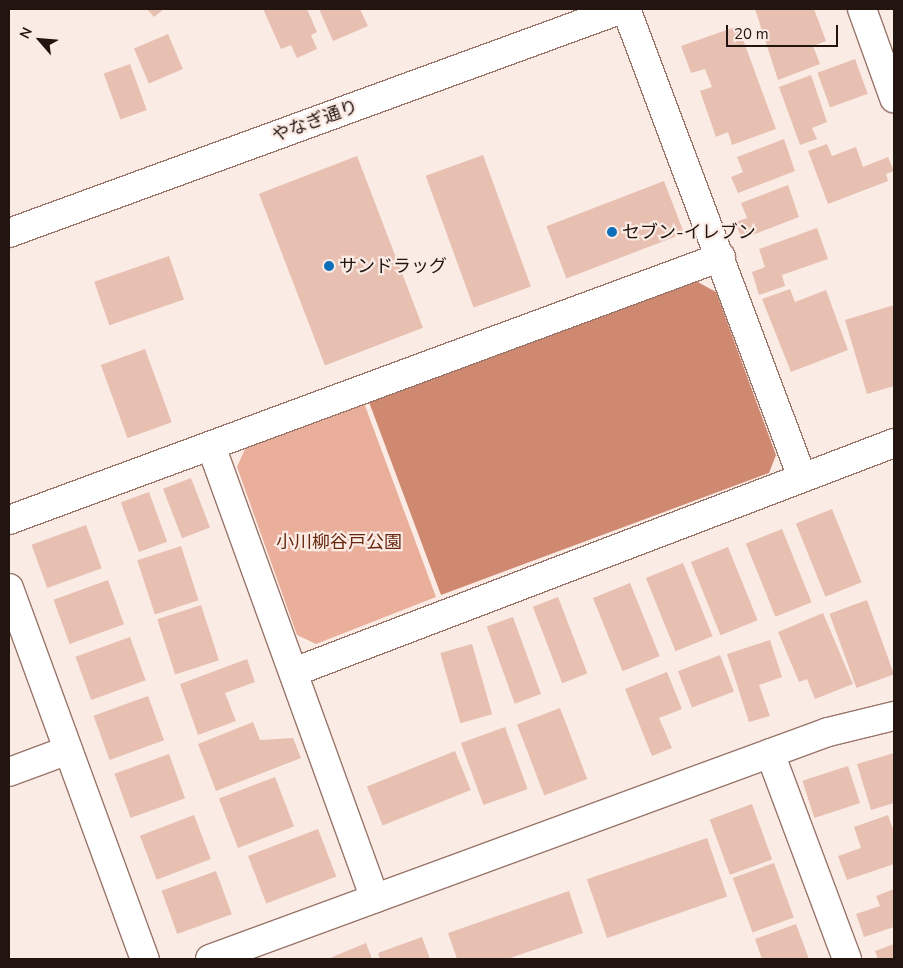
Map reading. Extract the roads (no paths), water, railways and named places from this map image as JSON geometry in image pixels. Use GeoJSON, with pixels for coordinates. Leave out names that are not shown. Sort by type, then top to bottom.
{"type":"FeatureCollection","features":[{"type":"Feature","properties":{"kind":"street","name":"やなぎ通り"},"geometry":{"type":"LineString","coordinates":[[9,233],[622,9]]}},
{"type":"Feature","properties":{"kind":"street"},"geometry":{"type":"LineString","coordinates":[[626,9],[802,477]]}},
{"type":"Feature","properties":{"kind":"street"},"geometry":{"type":"LineString","coordinates":[[862,9],[894,98]]}},
{"type":"Feature","properties":{"kind":"street"},"geometry":{"type":"LineString","coordinates":[[9,520],[720,257]]}},
{"type":"Feature","properties":{"kind":"street"},"geometry":{"type":"LineString","coordinates":[[294,672],[894,443]]}},
{"type":"Feature","properties":{"kind":"street"},"geometry":{"type":"LineString","coordinates":[[211,446],[375,898]]}},
{"type":"Feature","properties":{"kind":"street"},"geometry":{"type":"LineString","coordinates":[[9,588],[145,959]]}},
{"type":"Feature","properties":{"kind":"street"},"geometry":{"type":"LineString","coordinates":[[210,959],[828,732],[894,716]]}},
{"type":"Feature","properties":{"kind":"street"},"geometry":{"type":"LineString","coordinates":[[9,772],[68,750]]}},
{"type":"Feature","properties":{"kind":"street"},"geometry":{"type":"LineString","coordinates":[[770,753],[847,959]]}},
{"type":"Feature","properties":{"kind":"place","name":"セブン-イレブン"},"geometry":{"type":"Point","coordinates":[612,232]}},
{"type":"Feature","properties":{"kind":"place","name":"サンドラッグ"},"geometry":{"type":"Point","coordinates":[329,266]}},
{"type":"Feature","properties":{"kind":"park label","name":"小川柳谷戸公園"},"geometry":{"type":"Point","coordinates":[339,542]}}]}
